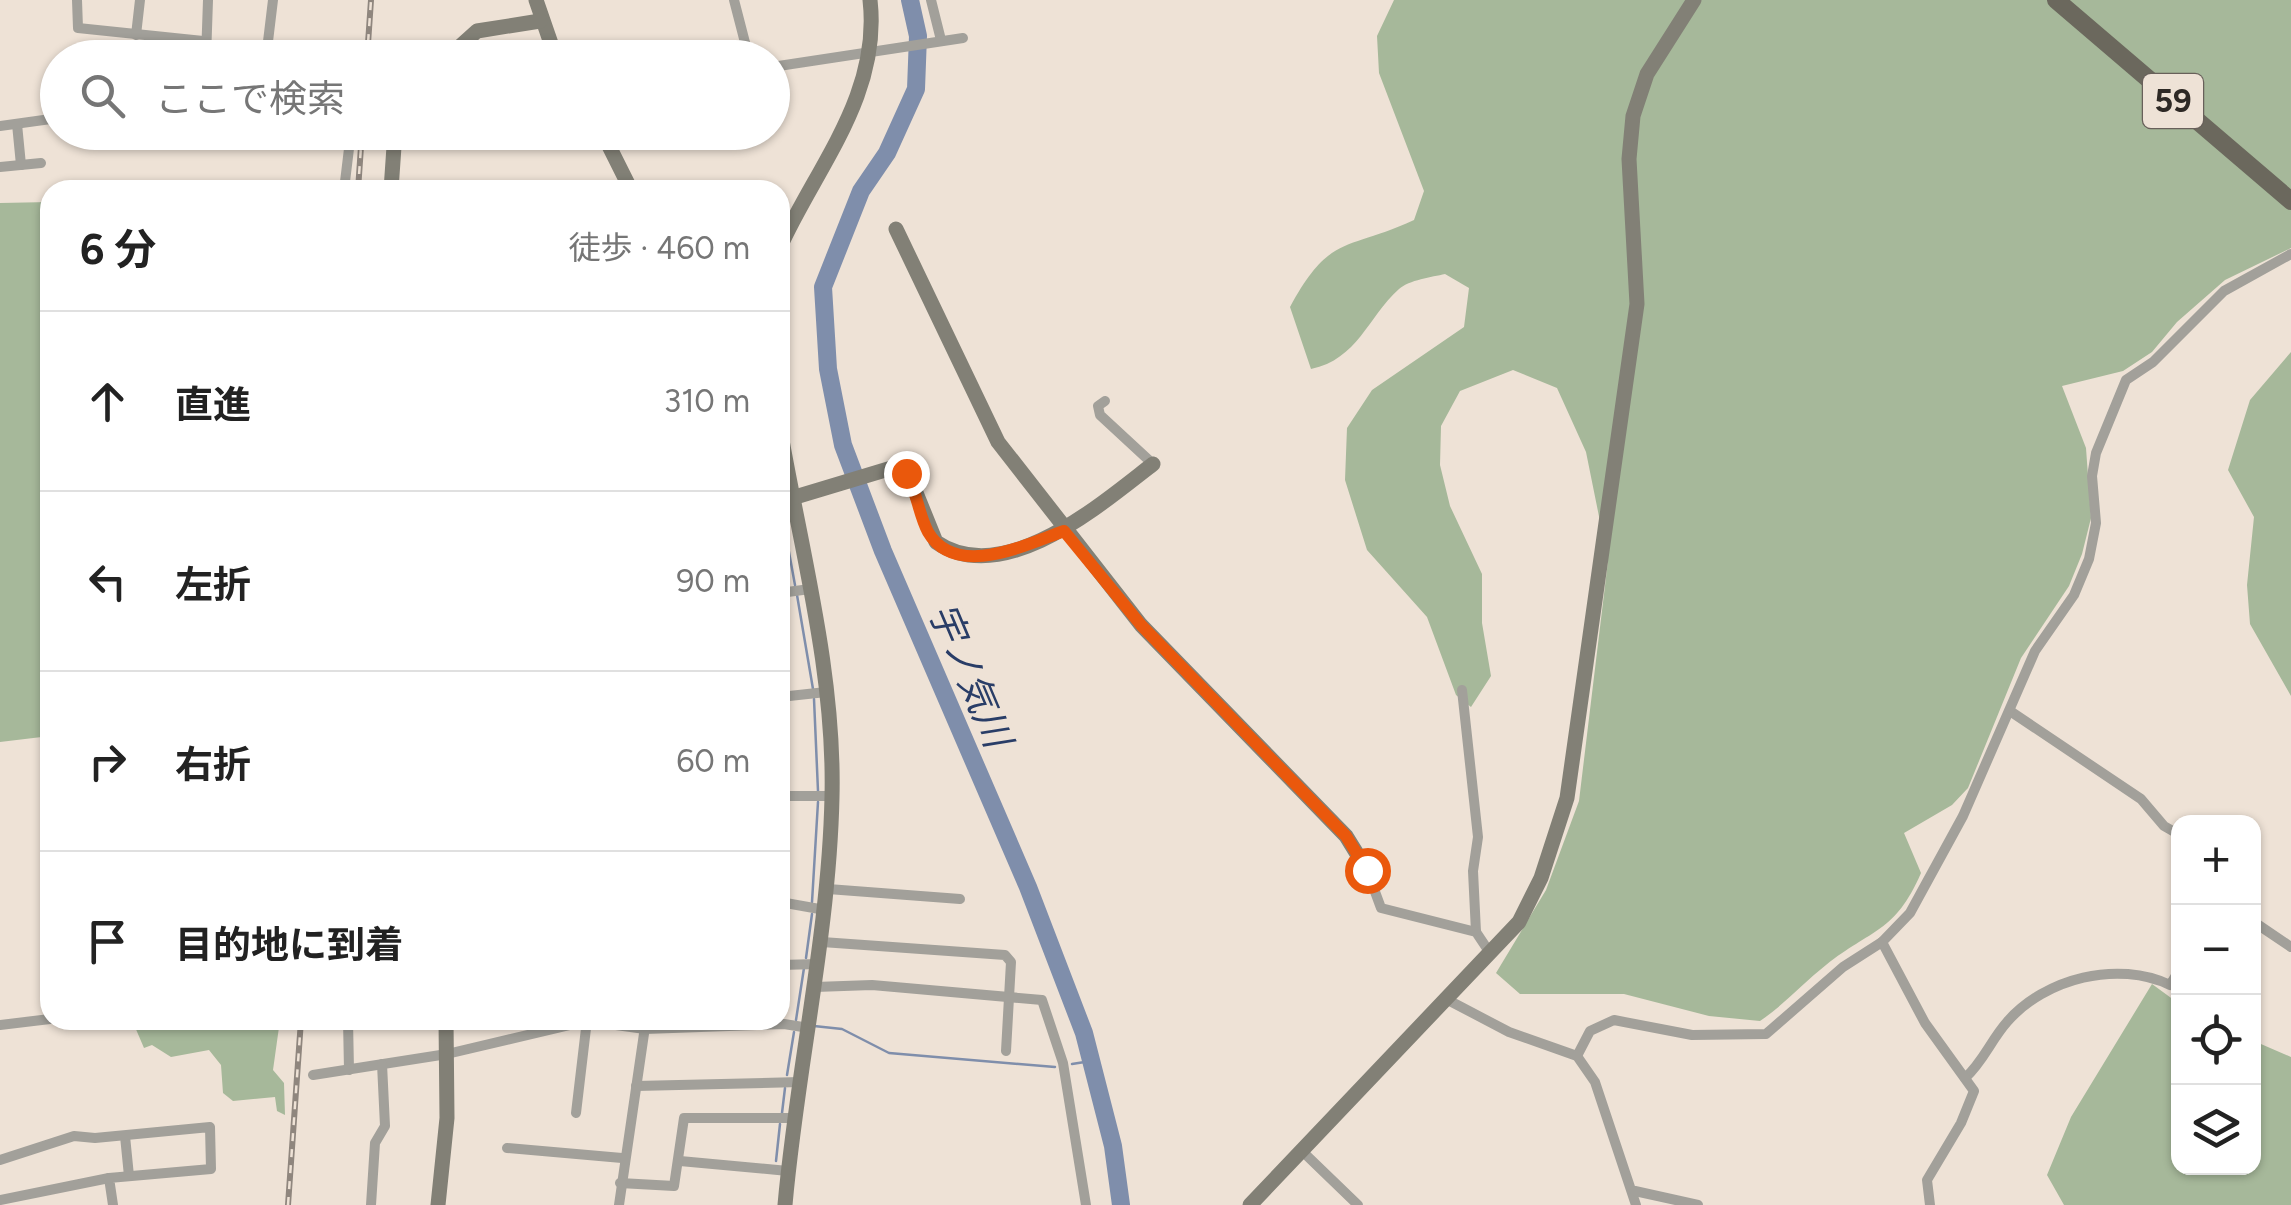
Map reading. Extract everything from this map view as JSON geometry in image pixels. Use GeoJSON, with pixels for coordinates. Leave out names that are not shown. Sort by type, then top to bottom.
{"type":"FeatureCollection","features":[{"type":"Feature","properties":{"kind":"main road","name":"59"},"geometry":{"type":"LineString","coordinates":[[2056,0],[2291,201]]}},
{"type":"Feature","properties":{"kind":"street"},"geometry":{"type":"LineString","coordinates":[[77,0],[78,28],[192,40]]}},
{"type":"Feature","properties":{"kind":"street"},"geometry":{"type":"LineString","coordinates":[[136,35],[140,0]]}},
{"type":"Feature","properties":{"kind":"street"},"geometry":{"type":"LineString","coordinates":[[203,40],[208,0]]}},
{"type":"Feature","properties":{"kind":"street"},"geometry":{"type":"LineString","coordinates":[[268,40],[273,0]]}},
{"type":"Feature","properties":{"kind":"street"},"geometry":{"type":"LineString","coordinates":[[536,0],[548,40]]}},
{"type":"Feature","properties":{"kind":"street"},"geometry":{"type":"LineString","coordinates":[[734,0],[744,40]]}},
{"type":"Feature","properties":{"kind":"street"},"geometry":{"type":"LineString","coordinates":[[790,229],[841,136],[870,51],[870,0]]}},
{"type":"Feature","properties":{"kind":"street"},"geometry":{"type":"LineString","coordinates":[[930,0],[938,40]]}},
{"type":"Feature","properties":{"kind":"street"},"geometry":{"type":"LineString","coordinates":[[1250,1205],[1519,922],[1546,864],[1567,798],[1637,304],[1629,159],[1631,128],[1646,74],[1694,0]]}},
{"type":"Feature","properties":{"kind":"street"},"geometry":{"type":"LineString","coordinates":[[467,40],[477,31],[540,20]]}},
{"type":"Feature","properties":{"kind":"street"},"geometry":{"type":"LineString","coordinates":[[790,64],[964,38]]}},
{"type":"Feature","properties":{"kind":"street"},"geometry":{"type":"LineString","coordinates":[[0,126],[40,121]]}},
{"type":"Feature","properties":{"kind":"street"},"geometry":{"type":"LineString","coordinates":[[17,124],[21,165]]}},
{"type":"Feature","properties":{"kind":"street"},"geometry":{"type":"LineString","coordinates":[[345,180],[348,150]]}},
{"type":"Feature","properties":{"kind":"street"},"geometry":{"type":"LineString","coordinates":[[392,180],[394,150]]}},
{"type":"Feature","properties":{"kind":"street"},"geometry":{"type":"LineString","coordinates":[[611,150],[626,180]]}},
{"type":"Feature","properties":{"kind":"street"},"geometry":{"type":"LineString","coordinates":[[0,166],[42,163]]}},
{"type":"Feature","properties":{"kind":"street"},"geometry":{"type":"LineString","coordinates":[[896,229],[998,442],[1141,625],[1346,836],[1367,870],[1376,900],[1389,913],[1476,932]]}},
{"type":"Feature","properties":{"kind":"street"},"geometry":{"type":"LineString","coordinates":[[1577,1056],[1590,1032],[1614,1020],[1692,1035],[1766,1034],[1842,966],[1882,942],[1910,913],[1963,816],[2035,651],[2074,595],[2090,559],[2096,524],[2092,476],[2096,452],[2126,380],[2153,362],[2224,291],[2291,254]]}},
{"type":"Feature","properties":{"kind":"street"},"geometry":{"type":"LineString","coordinates":[[792,498],[895,466],[906,473],[930,534],[945,548],[962,554],[990,555],[1064,531],[1153,464],[1100,416],[1098,406],[1105,401]]}},
{"type":"Feature","properties":{"kind":"street"},"geometry":{"type":"LineString","coordinates":[[785,1205],[793,1118],[822,942],[832,796],[826,692],[790,486]]}},
{"type":"Feature","properties":{"kind":"street"},"geometry":{"type":"LineString","coordinates":[[790,592],[810,589]]}},
{"type":"Feature","properties":{"kind":"street"},"geometry":{"type":"LineString","coordinates":[[1462,690],[1478,838],[1473,871],[1476,932],[1490,953]]}},
{"type":"Feature","properties":{"kind":"street"},"geometry":{"type":"LineString","coordinates":[[790,697],[826,692]]}},
{"type":"Feature","properties":{"kind":"street"},"geometry":{"type":"LineString","coordinates":[[2010,711],[2141,798],[2171,830]]}},
{"type":"Feature","properties":{"kind":"street"},"geometry":{"type":"LineString","coordinates":[[790,796],[832,796]]}},
{"type":"Feature","properties":{"kind":"street"},"geometry":{"type":"LineString","coordinates":[[828,889],[960,900]]}},
{"type":"Feature","properties":{"kind":"street"},"geometry":{"type":"LineString","coordinates":[[790,904],[825,910]]}},
{"type":"Feature","properties":{"kind":"street"},"geometry":{"type":"LineString","coordinates":[[2261,927],[2291,947]]}},
{"type":"Feature","properties":{"kind":"street"},"geometry":{"type":"LineString","coordinates":[[822,942],[1006,955],[1011,962],[1006,1051]]}},
{"type":"Feature","properties":{"kind":"street"},"geometry":{"type":"LineString","coordinates":[[1882,942],[1924,1024],[1974,1090],[1962,1123],[1927,1180],[1930,1205]]}},
{"type":"Feature","properties":{"kind":"street"},"geometry":{"type":"LineString","coordinates":[[790,965],[818,964]]}},
{"type":"Feature","properties":{"kind":"street"},"geometry":{"type":"LineString","coordinates":[[1965,1078],[1978,1066],[2007,1022],[2034,999],[2077,976],[2149,975],[2171,983]]}},
{"type":"Feature","properties":{"kind":"street"},"geometry":{"type":"LineString","coordinates":[[815,987],[872,984],[1042,1000],[1063,1063],[1086,1205]]}},
{"type":"Feature","properties":{"kind":"street"},"geometry":{"type":"LineString","coordinates":[[1446,999],[1509,1032],[1577,1056],[1596,1082],[1635,1192],[1636,1205]]}},
{"type":"Feature","properties":{"kind":"street"},"geometry":{"type":"LineString","coordinates":[[0,1025],[40,1020]]}},
{"type":"Feature","properties":{"kind":"street"},"geometry":{"type":"LineString","coordinates":[[790,1025],[808,1028]]}},
{"type":"Feature","properties":{"kind":"street"},"geometry":{"type":"LineString","coordinates":[[348,1030],[349,1070]]}},
{"type":"Feature","properties":{"kind":"street"},"geometry":{"type":"LineString","coordinates":[[438,1205],[446,1030]]}},
{"type":"Feature","properties":{"kind":"street"},"geometry":{"type":"LineString","coordinates":[[313,1076],[447,1054],[549,1030]]}},
{"type":"Feature","properties":{"kind":"street"},"geometry":{"type":"LineString","coordinates":[[576,1112],[586,1030]]}},
{"type":"Feature","properties":{"kind":"street"},"geometry":{"type":"LineString","coordinates":[[619,1205],[622,1158],[644,1030]]}},
{"type":"Feature","properties":{"kind":"street"},"geometry":{"type":"LineString","coordinates":[[372,1205],[375,1143],[385,1126],[382,1064]]}},
{"type":"Feature","properties":{"kind":"street"},"geometry":{"type":"LineString","coordinates":[[636,1086],[800,1082]]}},
{"type":"Feature","properties":{"kind":"street"},"geometry":{"type":"LineString","coordinates":[[620,1183],[674,1186],[684,1118],[793,1118]]}},
{"type":"Feature","properties":{"kind":"street"},"geometry":{"type":"LineString","coordinates":[[0,1160],[74,1136],[126,1136],[210,1127],[211,1168],[110,1178],[0,1200]]}},
{"type":"Feature","properties":{"kind":"street"},"geometry":{"type":"LineString","coordinates":[[126,1136],[129,1176]]}},
{"type":"Feature","properties":{"kind":"street"},"geometry":{"type":"LineString","coordinates":[[507,1148],[622,1158]]}},
{"type":"Feature","properties":{"kind":"street"},"geometry":{"type":"LineString","coordinates":[[1302,1151],[1358,1205]]}},
{"type":"Feature","properties":{"kind":"street"},"geometry":{"type":"LineString","coordinates":[[680,1161],[788,1170]]}},
{"type":"Feature","properties":{"kind":"street"},"geometry":{"type":"LineString","coordinates":[[110,1178],[113,1205]]}},
{"type":"Feature","properties":{"kind":"street"},"geometry":{"type":"LineString","coordinates":[[1635,1192],[1698,1205]]}},
{"type":"Feature","properties":{"kind":"green space"},"geometry":{"type":"Polygon","coordinates":[[[1394,0],[2291,0],[2291,248],[2225,280],[2177,322],[2152,352],[2123,371],[2062,386],[2086,448],[2091,518],[2069,586],[2021,658],[1968,788],[1952,805],[1904,833],[1921,873],[1902,908],[1760,1021],[1709,1016],[1624,994],[1520,994],[1496,973],[1546,890],[1579,801],[1608,561],[1586,452],[1557,388],[1513,370],[1460,391],[1441,426],[1440,465],[1450,506],[1482,574],[1482,623],[1491,676],[1471,707],[1456,695],[1427,617],[1367,550],[1345,480],[1347,428],[1372,390],[1464,327],[1469,288],[1445,274],[1403,286],[1351,347],[1327,364],[1311,369],[1290,307],[1304,283],[1329,255],[1414,220],[1424,191],[1379,73],[1377,36],[1394,0]]]}},
{"type":"Feature","properties":{"kind":"green space"},"geometry":{"type":"Polygon","coordinates":[[[40,202],[40,737],[0,742],[0,203],[40,202]]]}},
{"type":"Feature","properties":{"kind":"green space"},"geometry":{"type":"Polygon","coordinates":[[[2291,352],[2291,696],[2250,624],[2247,585],[2254,517],[2228,470],[2250,400],[2291,352]]]}},
{"type":"Feature","properties":{"kind":"green space"},"geometry":{"type":"Polygon","coordinates":[[[2152,984],[2171,998],[2171,1175],[2261,1175],[2261,1044],[2291,1057],[2291,1205],[2064,1205],[2047,1175],[2071,1117],[2152,984]]]}},
{"type":"Feature","properties":{"kind":"green space"},"geometry":{"type":"Polygon","coordinates":[[[136,1030],[279,1030],[273,1070],[284,1083],[285,1115],[277,1111],[275,1097],[233,1101],[223,1093],[221,1065],[209,1050],[171,1057],[152,1045],[144,1048],[136,1030]]]}},
{"type":"Feature","properties":{"kind":"waterway","name":"宇ノ気川"},"geometry":{"type":"LineString","coordinates":[[910,0],[918,36],[916,89],[887,153],[861,191],[823,287],[828,369],[843,445],[883,551],[1028,887],[1084,1033],[1113,1146],[1121,1205]]}},
{"type":"Feature","properties":{"kind":"waterway"},"geometry":{"type":"LineString","coordinates":[[790,558],[795,585]]}},
{"type":"Feature","properties":{"kind":"waterway"},"geometry":{"type":"LineString","coordinates":[[797,595],[813,689]]}},
{"type":"Feature","properties":{"kind":"waterway"},"geometry":{"type":"LineString","coordinates":[[814,699],[818,791]]}},
{"type":"Feature","properties":{"kind":"waterway"},"geometry":{"type":"LineString","coordinates":[[812,902],[818,802]]}},
{"type":"Feature","properties":{"kind":"waterway"},"geometry":{"type":"LineString","coordinates":[[806,958],[812,914]]}},
{"type":"Feature","properties":{"kind":"waterway"},"geometry":{"type":"LineString","coordinates":[[796,1020],[804,968]]}},
{"type":"Feature","properties":{"kind":"waterway"},"geometry":{"type":"LineString","coordinates":[[814,1026],[842,1029],[889,1053],[1055,1067]]}},
{"type":"Feature","properties":{"kind":"waterway"},"geometry":{"type":"LineString","coordinates":[[787,1075],[794,1032]]}},
{"type":"Feature","properties":{"kind":"waterway"},"geometry":{"type":"LineString","coordinates":[[1072,1064],[1091,1061]]}},
{"type":"Feature","properties":{"kind":"waterway"},"geometry":{"type":"LineString","coordinates":[[782,1113],[785,1088]]}},
{"type":"Feature","properties":{"kind":"waterway"},"geometry":{"type":"LineString","coordinates":[[776,1161],[780,1124]]}},
{"type":"Feature","properties":{"kind":"railway"},"geometry":{"type":"LineString","coordinates":[[368,40],[371,0]]}},
{"type":"Feature","properties":{"kind":"railway"},"geometry":{"type":"LineString","coordinates":[[359,180],[361,150]]}},
{"type":"Feature","properties":{"kind":"railway"},"geometry":{"type":"LineString","coordinates":[[288,1205],[300,1030]]}},
{"type":"Feature","properties":{"kind":"route"},"geometry":{"type":"LineString","coordinates":[[906,473],[925,526],[945,548],[974,556],[990,555],[1064,531],[1141,625],[1346,836],[1367,870]]}}]}
